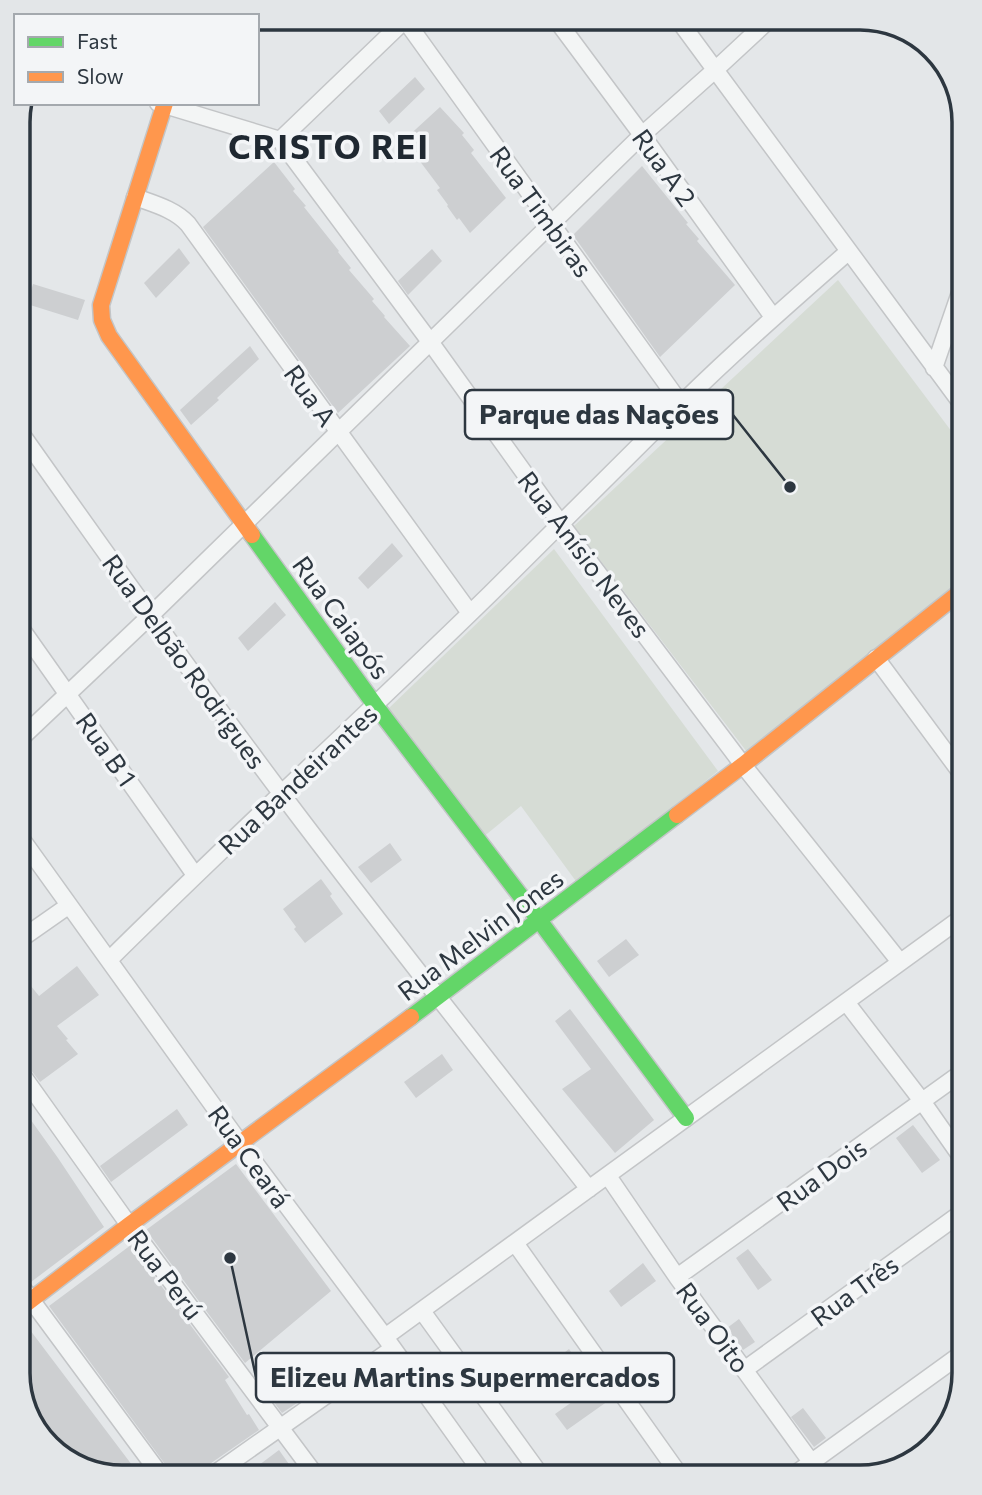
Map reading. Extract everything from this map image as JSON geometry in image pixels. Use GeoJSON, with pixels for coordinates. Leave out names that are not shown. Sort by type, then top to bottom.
{"type":"FeatureCollection","features":[{"type":"Feature","properties":{"kind":"street"},"geometry":{"type":"LineString","coordinates":[[165,105],[280,140],[394,30]]}},
{"type":"Feature","properties":{"kind":"street","name":"Rua Timbiras"},"geometry":{"type":"LineString","coordinates":[[413,30],[681,404]]}},
{"type":"Feature","properties":{"kind":"street","name":"Rua A 2"},"geometry":{"type":"LineString","coordinates":[[564,30],[773,317]]}},
{"type":"Feature","properties":{"kind":"street"},"geometry":{"type":"LineString","coordinates":[[686,30],[952,391]]}},
{"type":"Feature","properties":{"kind":"street"},"geometry":{"type":"LineString","coordinates":[[30,730],[150,617],[642,135],[758,30]]}},
{"type":"Feature","properties":{"kind":"street","name":"Rua Caiapós"},"geometry":{"type":"LineString","coordinates":[[162,105],[101,305],[102,320],[110,336],[375,705],[687,1118]]}},
{"type":"Feature","properties":{"kind":"street","name":"Rua Anísio Neves"},"geometry":{"type":"LineString","coordinates":[[280,140],[561,524],[743,765],[900,962]]}},
{"type":"Feature","properties":{"kind":"street","name":"Rua A"},"geometry":{"type":"LineString","coordinates":[[135,197],[172,211],[188,224],[470,613]]}},
{"type":"Feature","properties":{"kind":"street","name":"Rua Bandeirantes"},"geometry":{"type":"LineString","coordinates":[[109,960],[470,613],[681,404],[773,317],[849,251]]}},
{"type":"Feature","properties":{"kind":"street"},"geometry":{"type":"LineString","coordinates":[[934,368],[952,316]]}},
{"type":"Feature","properties":{"kind":"street","name":"Rua Delbão Rodrigues"},"geometry":{"type":"LineString","coordinates":[[30,446],[150,617],[282,794],[589,1189]]}},
{"type":"Feature","properties":{"kind":"street","name":"Rua Melvin Jones"},"geometry":{"type":"LineString","coordinates":[[30,1300],[438,997],[743,765],[952,598]]}},
{"type":"Feature","properties":{"kind":"street","name":"Rua B 1"},"geometry":{"type":"LineString","coordinates":[[30,641],[195,875]]}},
{"type":"Feature","properties":{"kind":"street"},"geometry":{"type":"LineString","coordinates":[[876,658],[952,761]]}},
{"type":"Feature","properties":{"kind":"street","name":"Rua Ceará"},"geometry":{"type":"LineString","coordinates":[[30,851],[476,1465]]}},
{"type":"Feature","properties":{"kind":"street"},"geometry":{"type":"LineString","coordinates":[[30,933],[68,906]]}},
{"type":"Feature","properties":{"kind":"street"},"geometry":{"type":"LineString","coordinates":[[227,1465],[281,1428],[388,1343],[422,1311],[952,924]]}},
{"type":"Feature","properties":{"kind":"street"},"geometry":{"type":"LineString","coordinates":[[846,1002],[952,1144]]}},
{"type":"Feature","properties":{"kind":"street","name":"Rua Dois"},"geometry":{"type":"LineString","coordinates":[[677,1277],[952,1080]]}},
{"type":"Feature","properties":{"kind":"street","name":"Rua Perú"},"geometry":{"type":"LineString","coordinates":[[30,1086],[308,1465]]}},
{"type":"Feature","properties":{"kind":"street","name":"Rua Oito"},"geometry":{"type":"LineString","coordinates":[[608,1175],[677,1277],[811,1463]]}},
{"type":"Feature","properties":{"kind":"street","name":"Rua Três"},"geometry":{"type":"LineString","coordinates":[[744,1370],[952,1220]]}},
{"type":"Feature","properties":{"kind":"street"},"geometry":{"type":"LineString","coordinates":[[515,1244],[672,1465]]}},
{"type":"Feature","properties":{"kind":"street"},"geometry":{"type":"LineString","coordinates":[[422,1311],[533,1465]]}},
{"type":"Feature","properties":{"kind":"street"},"geometry":{"type":"LineString","coordinates":[[30,1312],[152,1465]]}},
{"type":"Feature","properties":{"kind":"street"},"geometry":{"type":"LineString","coordinates":[[808,1465],[952,1361]]}},
{"type":"Feature","properties":{"kind":"shaded area"},"geometry":{"type":"Polygon","coordinates":[[[838,280],[952,432],[952,587],[747,752],[574,526],[838,280]]]}},
{"type":"Feature","properties":{"kind":"shaded area"},"geometry":{"type":"Polygon","coordinates":[[[554,549],[718,771],[578,884],[521,806],[482,838],[388,709],[554,549]]]}},
{"type":"Feature","properties":{"kind":"building"},"geometry":{"type":"Polygon","coordinates":[[[415,77],[425,89],[389,124],[379,111],[415,77]]]}},
{"type":"Feature","properties":{"kind":"building"},"geometry":{"type":"Polygon","coordinates":[[[440,107],[464,133],[462,135],[474,150],[471,153],[506,198],[470,233],[447,206],[437,190],[440,188],[404,140],[440,107]]]}},
{"type":"Feature","properties":{"kind":"building"},"geometry":{"type":"Polygon","coordinates":[[[274,162],[295,189],[293,191],[306,206],[304,207],[351,268],[349,270],[374,299],[372,301],[384,317],[410,346],[338,413],[203,227],[274,162]]]}},
{"type":"Feature","properties":{"kind":"building"},"geometry":{"type":"Polygon","coordinates":[[[642,166],[688,223],[686,224],[699,239],[697,241],[735,285],[660,357],[573,235],[642,166]]]}},
{"type":"Feature","properties":{"kind":"building"},"geometry":{"type":"Polygon","coordinates":[[[179,248],[190,263],[156,298],[144,283],[179,248]]]}},
{"type":"Feature","properties":{"kind":"building"},"geometry":{"type":"Polygon","coordinates":[[[432,249],[442,261],[408,295],[398,281],[432,249]]]}},
{"type":"Feature","properties":{"kind":"building"},"geometry":{"type":"Polygon","coordinates":[[[33,284],[85,300],[78,320],[30,305],[33,284]]]}},
{"type":"Feature","properties":{"kind":"building"},"geometry":{"type":"Polygon","coordinates":[[[250,346],[259,359],[191,425],[180,410],[250,346]]]}},
{"type":"Feature","properties":{"kind":"building"},"geometry":{"type":"Polygon","coordinates":[[[392,543],[403,556],[368,589],[358,578],[392,543]]]}},
{"type":"Feature","properties":{"kind":"building"},"geometry":{"type":"Polygon","coordinates":[[[275,602],[286,615],[248,651],[238,638],[275,602]]]}},
{"type":"Feature","properties":{"kind":"building"},"geometry":{"type":"Polygon","coordinates":[[[390,843],[402,860],[371,883],[358,867],[390,843]]]}},
{"type":"Feature","properties":{"kind":"building"},"geometry":{"type":"Polygon","coordinates":[[[321,879],[343,914],[305,943],[283,909],[321,879]]]}},
{"type":"Feature","properties":{"kind":"building"},"geometry":{"type":"Polygon","coordinates":[[[626,939],[639,955],[609,977],[597,961],[626,939]]]}},
{"type":"Feature","properties":{"kind":"building"},"geometry":{"type":"Polygon","coordinates":[[[77,966],[99,995],[57,1026],[78,1054],[40,1082],[30,1069],[30,985],[39,996],[77,966]]]}},
{"type":"Feature","properties":{"kind":"building"},"geometry":{"type":"Polygon","coordinates":[[[570,1009],[654,1120],[615,1153],[562,1089],[591,1069],[555,1021],[570,1009]]]}},
{"type":"Feature","properties":{"kind":"building"},"geometry":{"type":"Polygon","coordinates":[[[442,1054],[453,1070],[416,1098],[404,1082],[442,1054]]]}},
{"type":"Feature","properties":{"kind":"building"},"geometry":{"type":"Polygon","coordinates":[[[177,1109],[188,1125],[111,1182],[100,1166],[177,1109]]]}},
{"type":"Feature","properties":{"kind":"building"},"geometry":{"type":"Polygon","coordinates":[[[30,1119],[104,1227],[30,1281],[30,1119]]]}},
{"type":"Feature","properties":{"kind":"building"},"geometry":{"type":"Polygon","coordinates":[[[913,1125],[940,1160],[922,1173],[896,1138],[913,1125]]]}},
{"type":"Feature","properties":{"kind":"building"},"geometry":{"type":"Polygon","coordinates":[[[236,1164],[331,1291],[245,1363],[146,1230],[236,1164]]]}},
{"type":"Feature","properties":{"kind":"building"},"geometry":{"type":"Polygon","coordinates":[[[131,1245],[229,1377],[225,1380],[259,1430],[208,1465],[166,1465],[49,1306],[131,1245]]]}},
{"type":"Feature","properties":{"kind":"building"},"geometry":{"type":"Polygon","coordinates":[[[748,1249],[772,1280],[758,1290],[736,1258],[748,1249]]]}},
{"type":"Feature","properties":{"kind":"building"},"geometry":{"type":"Polygon","coordinates":[[[643,1263],[656,1281],[621,1307],[609,1291],[643,1263]]]}},
{"type":"Feature","properties":{"kind":"building"},"geometry":{"type":"Polygon","coordinates":[[[739,1319],[755,1342],[743,1350],[727,1328],[739,1319]]]}},
{"type":"Feature","properties":{"kind":"building"},"geometry":{"type":"Polygon","coordinates":[[[30,1330],[132,1465],[104,1463],[81,1456],[53,1434],[42,1419],[33,1397],[30,1330]]]}},
{"type":"Feature","properties":{"kind":"building"},"geometry":{"type":"Polygon","coordinates":[[[569,1349],[580,1365],[544,1394],[532,1377],[569,1349]]]}},
{"type":"Feature","properties":{"kind":"building"},"geometry":{"type":"Polygon","coordinates":[[[308,1374],[318,1389],[282,1413],[273,1401],[308,1374]]]}},
{"type":"Feature","properties":{"kind":"building"},"geometry":{"type":"Polygon","coordinates":[[[596,1385],[608,1401],[567,1430],[555,1414],[596,1385]]]}},
{"type":"Feature","properties":{"kind":"building"},"geometry":{"type":"Polygon","coordinates":[[[803,1408],[826,1438],[814,1447],[791,1417],[803,1408]]]}},
{"type":"Feature","properties":{"kind":"building"},"geometry":{"type":"Polygon","coordinates":[[[279,1450],[290,1465],[259,1465],[279,1450]]]}},
{"type":"Feature","properties":{"kind":"traffic: fast"},"geometry":{"type":"LineString","coordinates":[[252,535],[375,705],[686,1118]]}},
{"type":"Feature","properties":{"kind":"traffic: fast"},"geometry":{"type":"LineString","coordinates":[[411,1017],[677,815]]}},
{"type":"Feature","properties":{"kind":"traffic: slow"},"geometry":{"type":"LineString","coordinates":[[164,105],[101,305],[102,320],[109,336],[252,535]]}},
{"type":"Feature","properties":{"kind":"traffic: slow"},"geometry":{"type":"LineString","coordinates":[[677,815],[952,599]]}},
{"type":"Feature","properties":{"kind":"traffic: slow"},"geometry":{"type":"LineString","coordinates":[[30,1301],[411,1017]]}},
{"type":"Feature","properties":{"kind":"place","name":"Parque das Nações"},"geometry":{"type":"Point","coordinates":[790,487]}},
{"type":"Feature","properties":{"kind":"place","name":"Elizeu Martins Supermercados"},"geometry":{"type":"Point","coordinates":[230,1258]}},
{"type":"Feature","properties":{"kind":"district","name":"CRISTO REI"},"geometry":{"type":"Point","coordinates":[329,145]}}]}
